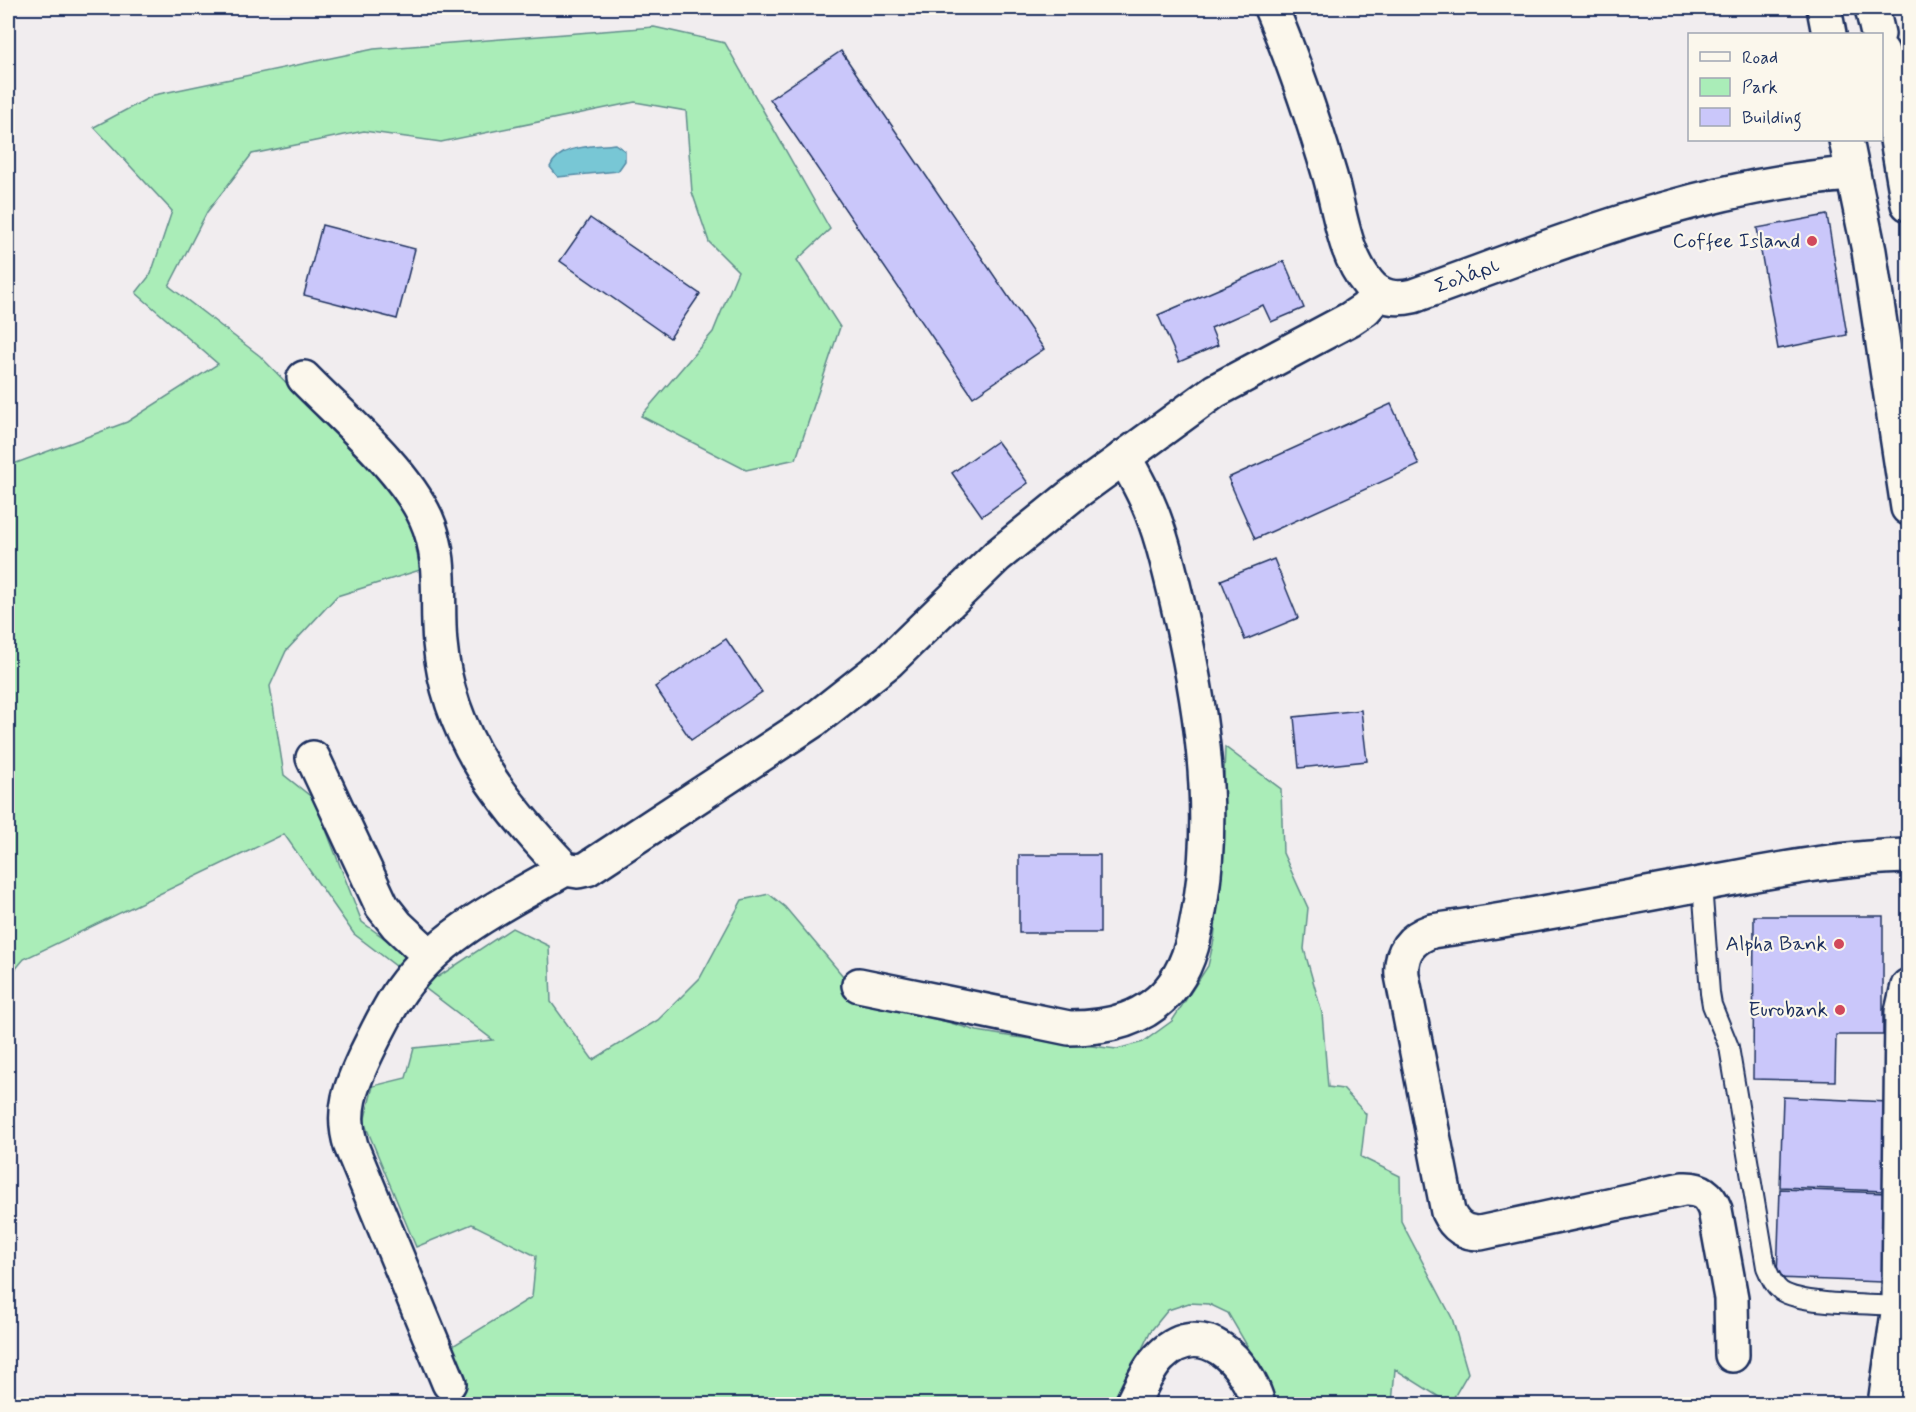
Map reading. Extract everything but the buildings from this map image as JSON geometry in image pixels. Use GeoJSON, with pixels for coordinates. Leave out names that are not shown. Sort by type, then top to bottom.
{"type":"FeatureCollection","features":[{"type":"Feature","properties":{"kind":"street"},"geometry":{"type":"LineString","coordinates":[[449,1383],[351,1146],[346,1120],[349,1093],[383,1020],[401,989],[430,956],[454,935],[565,869],[578,871],[587,869],[814,720],[889,662],[1023,534],[1124,457],[1224,386],[1359,314],[1379,293],[1367,283],[1352,254],[1308,106],[1271,8]]}},
{"type":"Feature","properties":{"kind":"street"},"geometry":{"type":"LineString","coordinates":[[1824,8],[1829,33]]}},
{"type":"Feature","properties":{"kind":"street"},"geometry":{"type":"LineString","coordinates":[[1872,8],[1878,33]]}},
{"type":"Feature","properties":{"kind":"street"},"geometry":{"type":"LineString","coordinates":[[1892,64],[1908,204]]}},
{"type":"Feature","properties":{"kind":"street"},"geometry":{"type":"LineString","coordinates":[[1846,141],[1869,251],[1908,508]]}},
{"type":"Feature","properties":{"kind":"street"},"geometry":{"type":"LineString","coordinates":[[1853,174],[1886,190],[1908,209]]}},
{"type":"Feature","properties":{"kind":"street","name":"Σολάρι"},"geometry":{"type":"LineString","coordinates":[[1379,293],[1395,299],[1413,296],[1672,206],[1736,191],[1853,174]]}},
{"type":"Feature","properties":{"kind":"street"},"geometry":{"type":"LineString","coordinates":[[304,378],[403,480],[417,500],[430,527],[437,553],[442,664],[469,745],[486,776],[565,869]]}},
{"type":"Feature","properties":{"kind":"street"},"geometry":{"type":"LineString","coordinates":[[859,985],[1069,1029],[1101,1028],[1128,1020],[1153,1006],[1172,986],[1186,964],[1196,928],[1205,874],[1208,824],[1203,747],[1188,645],[1171,576],[1148,503],[1124,457]]}},
{"type":"Feature","properties":{"kind":"street"},"geometry":{"type":"LineString","coordinates":[[313,758],[382,906],[396,925],[430,956]]}},
{"type":"Feature","properties":{"kind":"street"},"geometry":{"type":"LineString","coordinates":[[1732,1355],[1731,1298],[1715,1210],[1711,1200],[1694,1188],[1480,1233],[1470,1233],[1453,1222],[1448,1212],[1401,963],[1405,952],[1421,935],[1432,931],[1522,918],[1702,884],[1847,860],[1908,856]]}},
{"type":"Feature","properties":{"kind":"street"},"geometry":{"type":"LineString","coordinates":[[1885,1404],[1899,1306],[1905,1227],[1902,1012],[1908,986]]}},
{"type":"Feature","properties":{"kind":"street"},"geometry":{"type":"LineString","coordinates":[[1132,1404],[1160,1357],[1178,1343],[1199,1340],[1223,1349],[1238,1361],[1253,1386],[1258,1404]]}},
{"type":"Feature","properties":{"kind":"lane"},"geometry":{"type":"LineString","coordinates":[[1702,884],[1712,1005],[1729,1047],[1766,1267],[1771,1279],[1778,1289],[1801,1298],[1899,1306]]}},
{"type":"Feature","properties":{"kind":"green space"},"geometry":{"type":"Polygon","coordinates":[[[654,27],[725,43],[830,229],[797,260],[840,327],[796,459],[746,470],[641,416],[713,332],[738,271],[709,242],[692,192],[686,111],[635,102],[441,142],[364,131],[252,154],[207,212],[169,286],[260,356],[367,465],[411,521],[420,570],[337,596],[286,651],[270,686],[284,775],[314,799],[362,922],[438,977],[512,928],[549,946],[551,1002],[593,1060],[658,1020],[700,978],[742,900],[769,894],[785,907],[859,995],[977,1031],[1117,1049],[1143,1042],[1172,1021],[1208,966],[1214,940],[1221,859],[1225,747],[1281,789],[1283,853],[1308,908],[1304,949],[1322,1013],[1328,1087],[1343,1089],[1366,1114],[1361,1157],[1400,1176],[1401,1221],[1452,1318],[1468,1373],[1450,1404],[1395,1369],[1392,1404],[1270,1404],[1259,1366],[1228,1313],[1209,1304],[1189,1303],[1168,1310],[1150,1332],[1116,1404],[450,1404],[461,1379],[451,1347],[532,1297],[536,1256],[472,1224],[416,1247],[364,1122],[373,1086],[406,1078],[414,1048],[493,1040],[354,934],[284,834],[24,959],[8,978],[8,466],[127,422],[218,364],[136,293],[151,274],[172,211],[94,127],[154,95],[374,49],[654,27]]]}},
{"type":"Feature","properties":{"kind":"water"},"geometry":{"type":"Polygon","coordinates":[[[615,144],[625,151],[625,161],[618,171],[558,177],[550,167],[561,154],[569,150],[615,144]]]}},
{"type":"Feature","properties":{"kind":"place","name":"Coffee Island"},"geometry":{"type":"Point","coordinates":[1812,241]}},
{"type":"Feature","properties":{"kind":"place","name":"Alpha Bank"},"geometry":{"type":"Point","coordinates":[1839,944]}},
{"type":"Feature","properties":{"kind":"place","name":"Eurobank"},"geometry":{"type":"Point","coordinates":[1840,1010]}}]}
